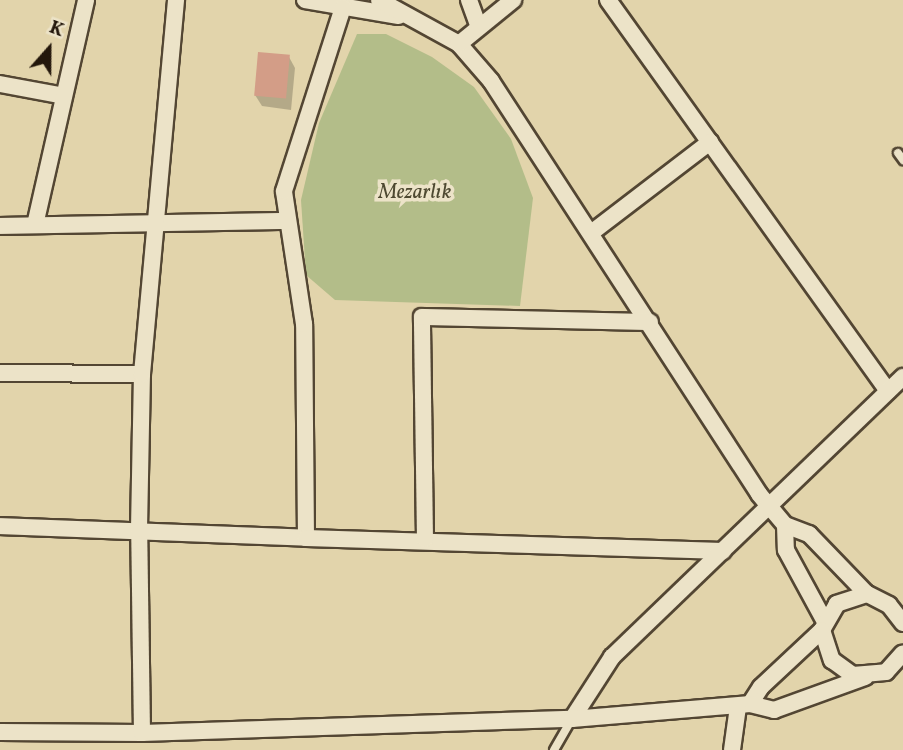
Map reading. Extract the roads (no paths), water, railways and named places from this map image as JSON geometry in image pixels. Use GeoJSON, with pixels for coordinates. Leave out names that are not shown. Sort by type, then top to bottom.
{"type":"FeatureCollection","features":[{"type":"Feature","properties":{"kind":"street"},"geometry":{"type":"LineString","coordinates":[[35,225],[86,0]]}},
{"type":"Feature","properties":{"kind":"street"},"geometry":{"type":"LineString","coordinates":[[142,733],[139,529],[142,374],[152,225],[176,0]]}},
{"type":"Feature","properties":{"kind":"street"},"geometry":{"type":"LineString","coordinates":[[304,0],[407,18]]}},
{"type":"Feature","properties":{"kind":"street"},"geometry":{"type":"LineString","coordinates":[[379,0],[407,18],[459,44],[491,81],[770,506],[785,525],[809,534],[867,594],[898,604],[903,623]]}},
{"type":"Feature","properties":{"kind":"street"},"geometry":{"type":"LineString","coordinates":[[469,0],[479,27]]}},
{"type":"Feature","properties":{"kind":"street"},"geometry":{"type":"LineString","coordinates":[[459,44],[513,0]]}},
{"type":"Feature","properties":{"kind":"street"},"geometry":{"type":"LineString","coordinates":[[608,0],[888,391]]}},
{"type":"Feature","properties":{"kind":"street"},"geometry":{"type":"LineString","coordinates":[[306,538],[304,324],[286,221],[284,191],[343,7]]}},
{"type":"Feature","properties":{"kind":"street"},"geometry":{"type":"LineString","coordinates":[[0,84],[64,96]]}},
{"type":"Feature","properties":{"kind":"street"},"geometry":{"type":"LineString","coordinates":[[591,233],[709,142]]}},
{"type":"Feature","properties":{"kind":"street"},"geometry":{"type":"LineString","coordinates":[[0,226],[286,221]]}},
{"type":"Feature","properties":{"kind":"street"},"geometry":{"type":"LineString","coordinates":[[425,540],[422,317],[650,323]]}},
{"type":"Feature","properties":{"kind":"street"},"geometry":{"type":"LineString","coordinates":[[0,373],[142,374]]}},
{"type":"Feature","properties":{"kind":"street"},"geometry":{"type":"LineString","coordinates":[[572,719],[612,657],[903,377]]}},
{"type":"Feature","properties":{"kind":"street"},"geometry":{"type":"LineString","coordinates":[[785,525],[786,550],[823,625],[832,660],[865,677]]}},
{"type":"Feature","properties":{"kind":"street"},"geometry":{"type":"LineString","coordinates":[[0,526],[723,551]]}},
{"type":"Feature","properties":{"kind":"street"},"geometry":{"type":"LineString","coordinates":[[732,750],[744,705],[823,625],[843,600],[867,594]]}},
{"type":"Feature","properties":{"kind":"street"},"geometry":{"type":"LineString","coordinates":[[886,672],[903,653]]}},
{"type":"Feature","properties":{"kind":"street"},"geometry":{"type":"LineString","coordinates":[[0,732],[142,733],[572,719],[744,705],[774,710],[865,677],[886,672],[903,676]]}},
{"type":"Feature","properties":{"kind":"lane"},"geometry":{"type":"LineString","coordinates":[[554,750],[572,719]]}},
{"type":"Feature","properties":{"kind":"park label","name":"Mezarlık"},"geometry":{"type":"Point","coordinates":[415,193]}}]}
